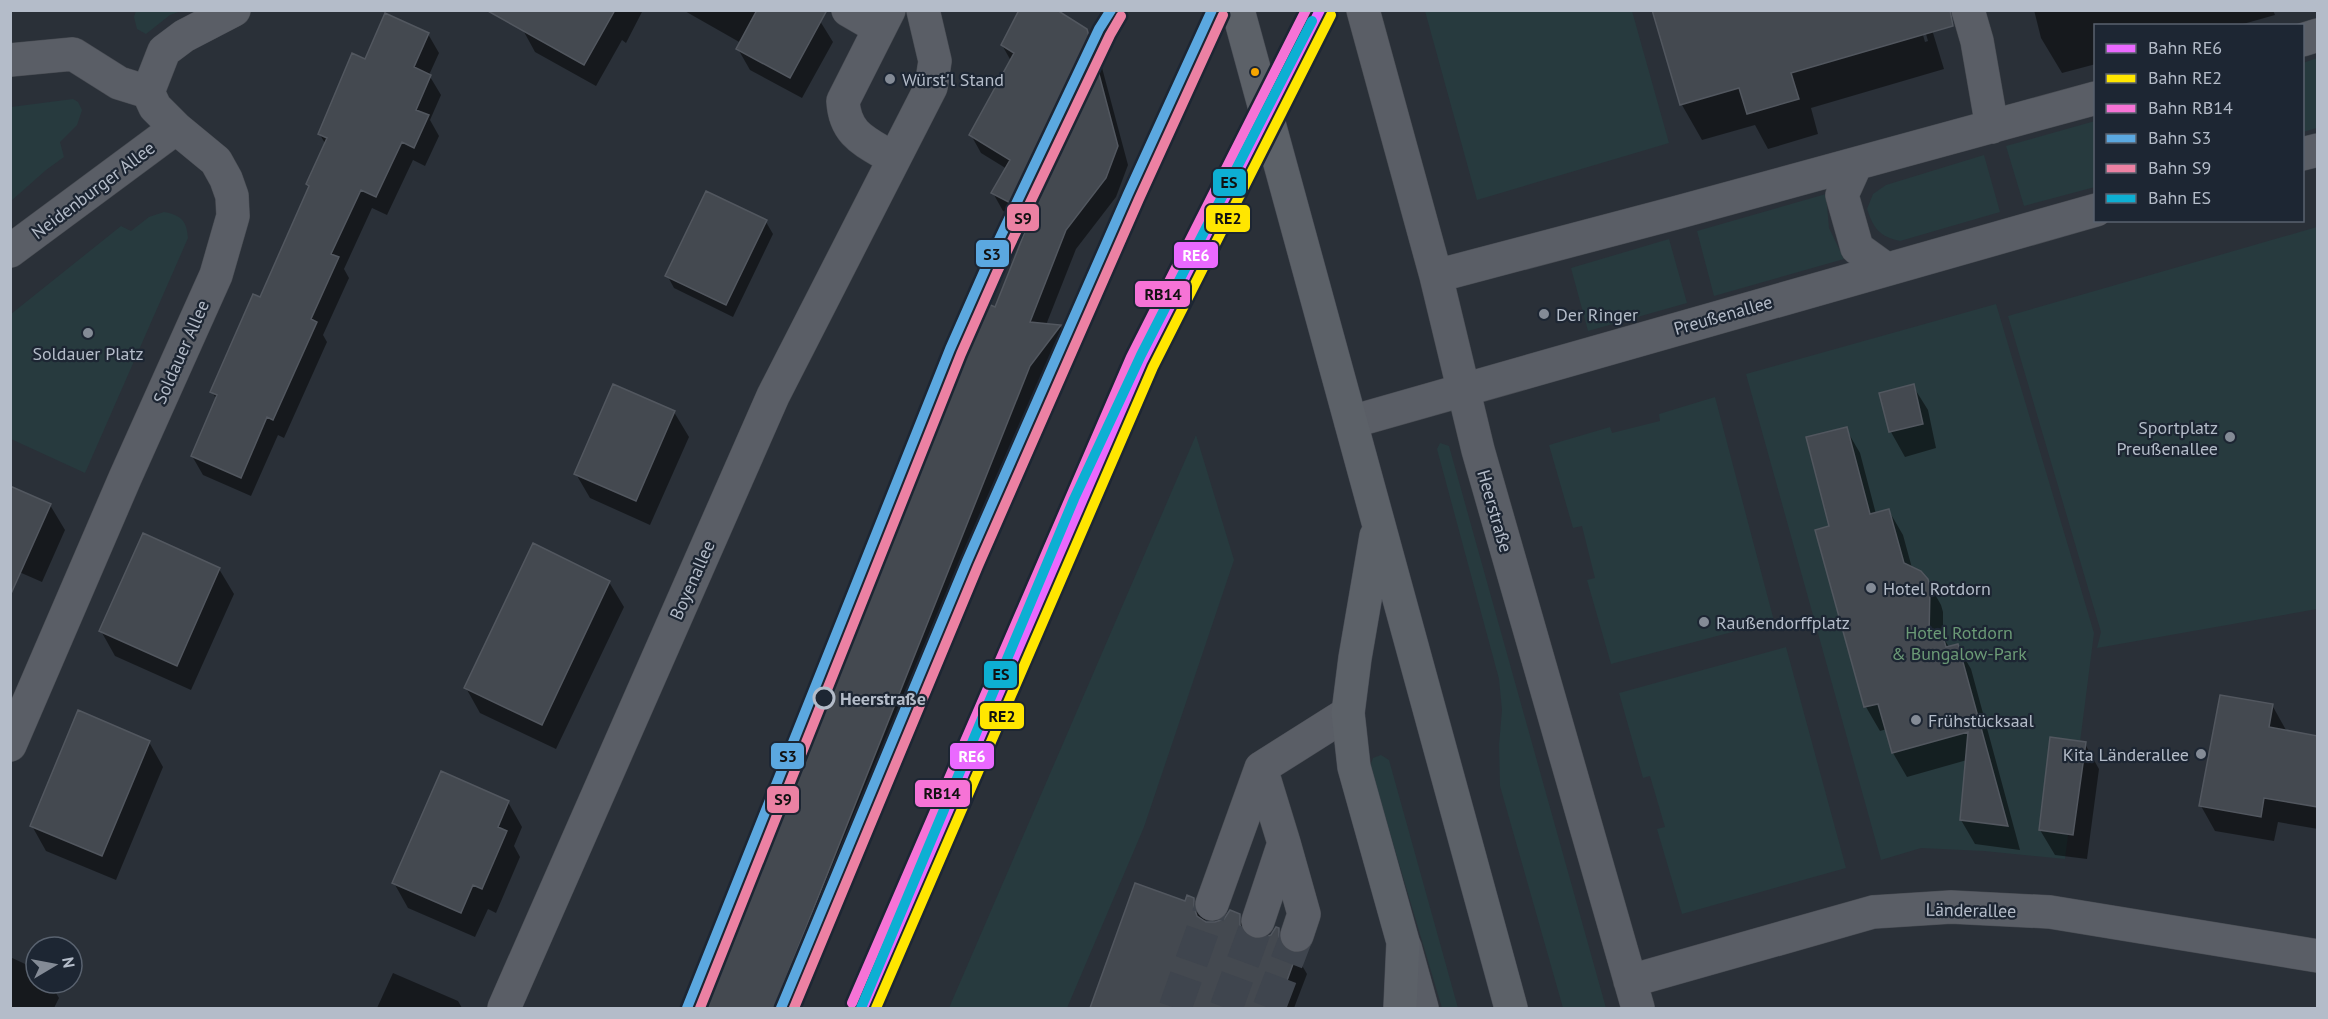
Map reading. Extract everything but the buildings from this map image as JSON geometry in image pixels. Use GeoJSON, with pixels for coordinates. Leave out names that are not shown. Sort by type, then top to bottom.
{"type":"FeatureCollection","features":[{"type":"Feature","properties":{"kind":"main road"},"geometry":{"type":"LineString","coordinates":[[1238,10],[1511,1008]]}},
{"type":"Feature","properties":{"kind":"main road"},"geometry":{"type":"LineString","coordinates":[[1378,525],[1348,713],[1354,767],[1403,942],[1400,1008]]}},
{"type":"Feature","properties":{"kind":"street"},"geometry":{"type":"LineString","coordinates":[[10,60],[73,54],[119,83],[148,92],[164,51],[184,36],[234,10]]}},
{"type":"Feature","properties":{"kind":"street"},"geometry":{"type":"LineString","coordinates":[[848,10],[884,19],[843,101],[844,118],[852,130],[894,159]]}},
{"type":"Feature","properties":{"kind":"street","name":"Boyenallee"},"geometry":{"type":"LineString","coordinates":[[504,1008],[773,396],[931,87],[935,61],[923,10]]}},
{"type":"Feature","properties":{"kind":"street","name":"Heerstraße"},"geometry":{"type":"LineString","coordinates":[[1363,10],[1436,276],[1462,390],[1634,995]]}},
{"type":"Feature","properties":{"kind":"street"},"geometry":{"type":"LineString","coordinates":[[1968,10],[1977,41],[1992,127]]}},
{"type":"Feature","properties":{"kind":"street","name":"Soldauer Allee"},"geometry":{"type":"LineString","coordinates":[[10,745],[125,478],[216,275],[233,216],[232,196],[216,161],[176,128],[155,107],[148,92]]}},
{"type":"Feature","properties":{"kind":"street"},"geometry":{"type":"LineString","coordinates":[[1436,276],[2094,99]]}},
{"type":"Feature","properties":{"kind":"street","name":"Neidenburger Allee"},"geometry":{"type":"LineString","coordinates":[[10,251],[176,128]]}},
{"type":"Feature","properties":{"kind":"street"},"geometry":{"type":"LineString","coordinates":[[1856,164],[1842,195],[1857,248],[1886,268]]}},
{"type":"Feature","properties":{"kind":"street","name":"Preußenallee"},"geometry":{"type":"LineString","coordinates":[[1351,422],[2094,211]]}},
{"type":"Feature","properties":{"kind":"street"},"geometry":{"type":"LineString","coordinates":[[1212,904],[1261,768],[1348,713]]}},
{"type":"Feature","properties":{"kind":"street"},"geometry":{"type":"LineString","coordinates":[[1261,768],[1304,914],[1297,935]]}},
{"type":"Feature","properties":{"kind":"street"},"geometry":{"type":"LineString","coordinates":[[1258,921],[1284,843]]}},
{"type":"Feature","properties":{"kind":"street","name":"Länderallee"},"geometry":{"type":"LineString","coordinates":[[1634,995],[1873,912],[1951,907],[2050,912],[2318,956]]}},
{"type":"Feature","properties":{"kind":"street"},"geometry":{"type":"LineString","coordinates":[[1403,942],[1422,1008]]}},
{"type":"Feature","properties":{"kind":"green space"},"geometry":{"type":"Polygon","coordinates":[[[136,10],[181,11],[170,15],[146,34],[137,29],[134,17],[136,10]]]}},
{"type":"Feature","properties":{"kind":"green space"},"geometry":{"type":"Polygon","coordinates":[[[1425,11],[1632,11],[1669,143],[1477,200],[1425,11]]]}},
{"type":"Feature","properties":{"kind":"green space"},"geometry":{"type":"Polygon","coordinates":[[[2317,58],[2317,128],[2304,132],[2304,63],[2317,58]]]}},
{"type":"Feature","properties":{"kind":"green space"},"geometry":{"type":"Polygon","coordinates":[[[73,99],[78,102],[82,110],[77,125],[60,142],[64,157],[11,201],[11,107],[73,99]]]}},
{"type":"Feature","properties":{"kind":"green space"},"geometry":{"type":"Polygon","coordinates":[[[2094,121],[2094,187],[2024,206],[2006,146],[2094,121]]]}},
{"type":"Feature","properties":{"kind":"green space"},"geometry":{"type":"Polygon","coordinates":[[[1984,155],[2000,212],[1900,241],[1887,237],[1875,227],[1867,209],[1873,194],[1886,185],[1984,155]]]}},
{"type":"Feature","properties":{"kind":"green space"},"geometry":{"type":"Polygon","coordinates":[[[1826,194],[1829,228],[1844,259],[1714,296],[1697,231],[1826,194]]]}},
{"type":"Feature","properties":{"kind":"green space"},"geometry":{"type":"Polygon","coordinates":[[[164,212],[182,220],[188,238],[85,473],[11,439],[11,314],[121,226],[131,231],[149,217],[164,212]]]}},
{"type":"Feature","properties":{"kind":"green space"},"geometry":{"type":"Polygon","coordinates":[[[2317,227],[2317,609],[2097,648],[2101,632],[2008,316],[2317,227]]]}},
{"type":"Feature","properties":{"kind":"green space"},"geometry":{"type":"Polygon","coordinates":[[[1669,239],[1687,303],[1588,331],[1571,268],[1669,239]]]}},
{"type":"Feature","properties":{"kind":"green space","name":"Hotel Rotdorn & Bungalow-Park"},"geometry":{"type":"Polygon","coordinates":[[[1996,304],[2094,633],[2065,859],[1984,851],[1921,848],[1881,860],[1746,374],[1996,304]]]}},
{"type":"Feature","properties":{"kind":"green space"},"geometry":{"type":"Polygon","coordinates":[[[1715,397],[1774,621],[1611,664],[1587,580],[1595,578],[1582,526],[1573,528],[1549,445],[1610,427],[1612,433],[1660,421],[1659,414],[1715,397]]]}},
{"type":"Feature","properties":{"kind":"green space"},"geometry":{"type":"Polygon","coordinates":[[[1196,435],[1234,560],[1144,827],[1067,1008],[949,1008],[1196,435]]]}},
{"type":"Feature","properties":{"kind":"green space"},"geometry":{"type":"Polygon","coordinates":[[[1440,443],[1449,446],[1606,1008],[1563,1008],[1500,786],[1499,745],[1502,710],[1499,679],[1437,449],[1440,443]]]}},
{"type":"Feature","properties":{"kind":"green space"},"geometry":{"type":"Polygon","coordinates":[[[1786,647],[1846,868],[1682,914],[1657,829],[1665,827],[1650,776],[1643,778],[1619,693],[1786,647]]]}},
{"type":"Feature","properties":{"kind":"green space"},"geometry":{"type":"Polygon","coordinates":[[[1381,755],[1389,760],[1458,1008],[1442,1008],[1370,766],[1373,758],[1381,755]]]}},
{"type":"Feature","properties":{"kind":"tunnel"},"geometry":{"type":"LineString","coordinates":[[1175,1008],[1212,904]]}},
{"type":"Feature","properties":{"kind":"tunnel"},"geometry":{"type":"LineString","coordinates":[[1226,1008],[1258,921]]}},
{"type":"Feature","properties":{"kind":"tunnel"},"geometry":{"type":"LineString","coordinates":[[1269,1008],[1297,935]]}},
{"type":"Feature","properties":{"kind":"rail line","name":"S3"},"geometry":{"type":"LineString","coordinates":[[687,1008],[950,349],[987,265],[1099,29],[1111,10]]}},
{"type":"Feature","properties":{"kind":"rail line","name":"S3"},"geometry":{"type":"LineString","coordinates":[[781,1008],[967,561],[1128,194],[1212,10]]}},
{"type":"Feature","properties":{"kind":"rail line","name":"RB14"},"geometry":{"type":"LineString","coordinates":[[852,1003],[1131,357],[1306,10]]}},
{"type":"Feature","properties":{"kind":"rail line","name":"RE6"},"geometry":{"type":"LineString","coordinates":[[863,1008],[1142,362],[1320,10]]}},
{"type":"Feature","properties":{"kind":"rail line","name":"S9"},"geometry":{"type":"LineString","coordinates":[[794,1008],[978,566],[1139,199],[1223,15]]}},
{"type":"Feature","properties":{"kind":"rail line","name":"RE2"},"geometry":{"type":"LineString","coordinates":[[876,1008],[1153,367],[1331,15]]}},
{"type":"Feature","properties":{"kind":"rail line","name":"S9"},"geometry":{"type":"LineString","coordinates":[[700,1008],[961,354],[998,270],[1121,16]]}},
{"type":"Feature","properties":{"kind":"rail line","name":"ES"},"geometry":{"type":"LineString","coordinates":[[861,1008],[1074,499],[1141,355],[1312,21]]}},
{"type":"Feature","properties":{"kind":"place","name":"Würst'l Stand"},"geometry":{"type":"Point","coordinates":[890,79]}},
{"type":"Feature","properties":{"kind":"place","name":"Der Ringer"},"geometry":{"type":"Point","coordinates":[1544,314]}},
{"type":"Feature","properties":{"kind":"place","name":"Soldauer Platz"},"geometry":{"type":"Point","coordinates":[88,333]}},
{"type":"Feature","properties":{"kind":"place","name":"Sportplatz Preußenallee"},"geometry":{"type":"Point","coordinates":[2230,437]}},
{"type":"Feature","properties":{"kind":"place","name":"Hotel Rotdorn"},"geometry":{"type":"Point","coordinates":[1871,588]}},
{"type":"Feature","properties":{"kind":"place","name":"Raußendorffplatz"},"geometry":{"type":"Point","coordinates":[1704,622]}},
{"type":"Feature","properties":{"kind":"place","name":"Heerstraße"},"geometry":{"type":"Point","coordinates":[824,698]}},
{"type":"Feature","properties":{"kind":"place","name":"Frühstücksaal"},"geometry":{"type":"Point","coordinates":[1916,720]}},
{"type":"Feature","properties":{"kind":"place","name":"Kita Länderallee"},"geometry":{"type":"Point","coordinates":[2201,754]}}]}
